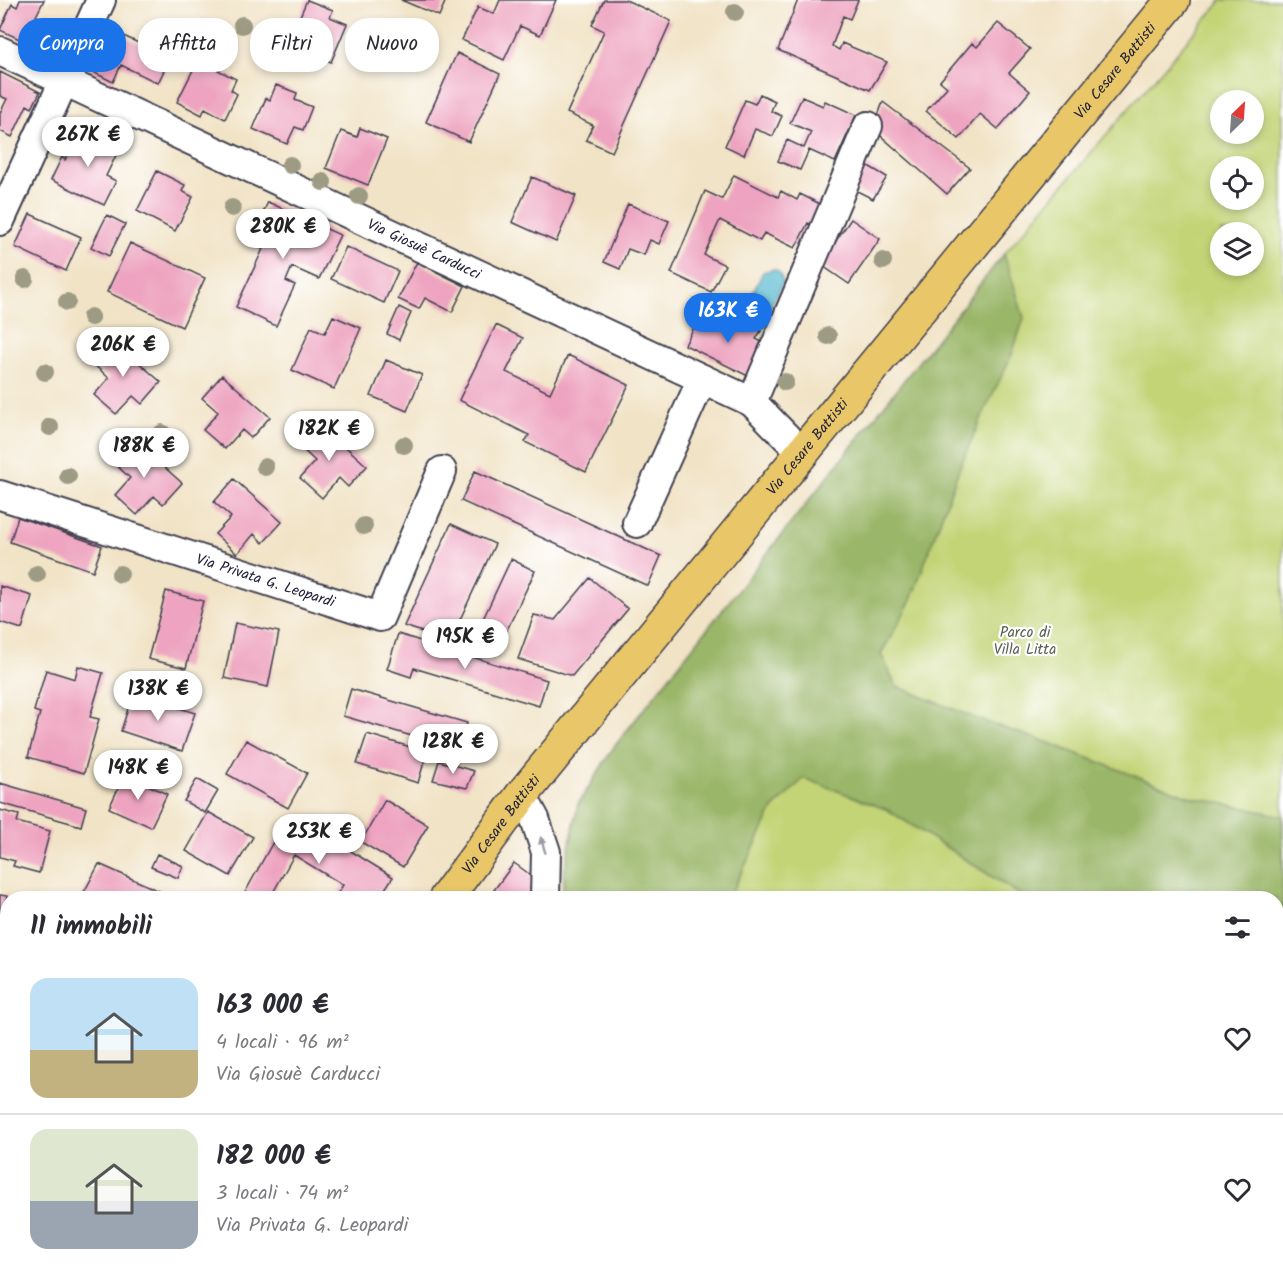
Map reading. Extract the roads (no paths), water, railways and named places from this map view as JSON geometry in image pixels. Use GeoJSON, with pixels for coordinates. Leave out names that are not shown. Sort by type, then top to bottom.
{"type":"FeatureCollection","features":[{"type":"Feature","properties":{"kind":"main road","name":"Via Cesare Battisti"},"geometry":{"type":"LineString","coordinates":[[451,891],[522,795],[1173,0]]}},
{"type":"Feature","properties":{"kind":"street"},"geometry":{"type":"LineString","coordinates":[[0,221],[101,0]]}},
{"type":"Feature","properties":{"kind":"street","name":"Via Giosuè Carducci"},"geometry":{"type":"LineString","coordinates":[[0,51],[752,402],[802,453]]}},
{"type":"Feature","properties":{"kind":"street"},"geometry":{"type":"LineString","coordinates":[[752,402],[868,126]]}},
{"type":"Feature","properties":{"kind":"street"},"geometry":{"type":"LineString","coordinates":[[637,524],[702,379]]}},
{"type":"Feature","properties":{"kind":"street","name":"Via Privata G. Leopardi"},"geometry":{"type":"LineString","coordinates":[[0,495],[380,617],[442,471]]}},
{"type":"Feature","properties":{"kind":"street"},"geometry":{"type":"LineString","coordinates":[[522,795],[535,819],[546,852],[545,891]]}},
{"type":"Feature","properties":{"kind":"water"},"geometry":{"type":"Polygon","coordinates":[[[774,269],[780,273],[783,283],[766,317],[746,307],[763,272],[774,269]]]}},
{"type":"Feature","properties":{"kind":"park label","name":"Parco di Villa Litta"},"geometry":{"type":"Point","coordinates":[1025,640]}}]}
